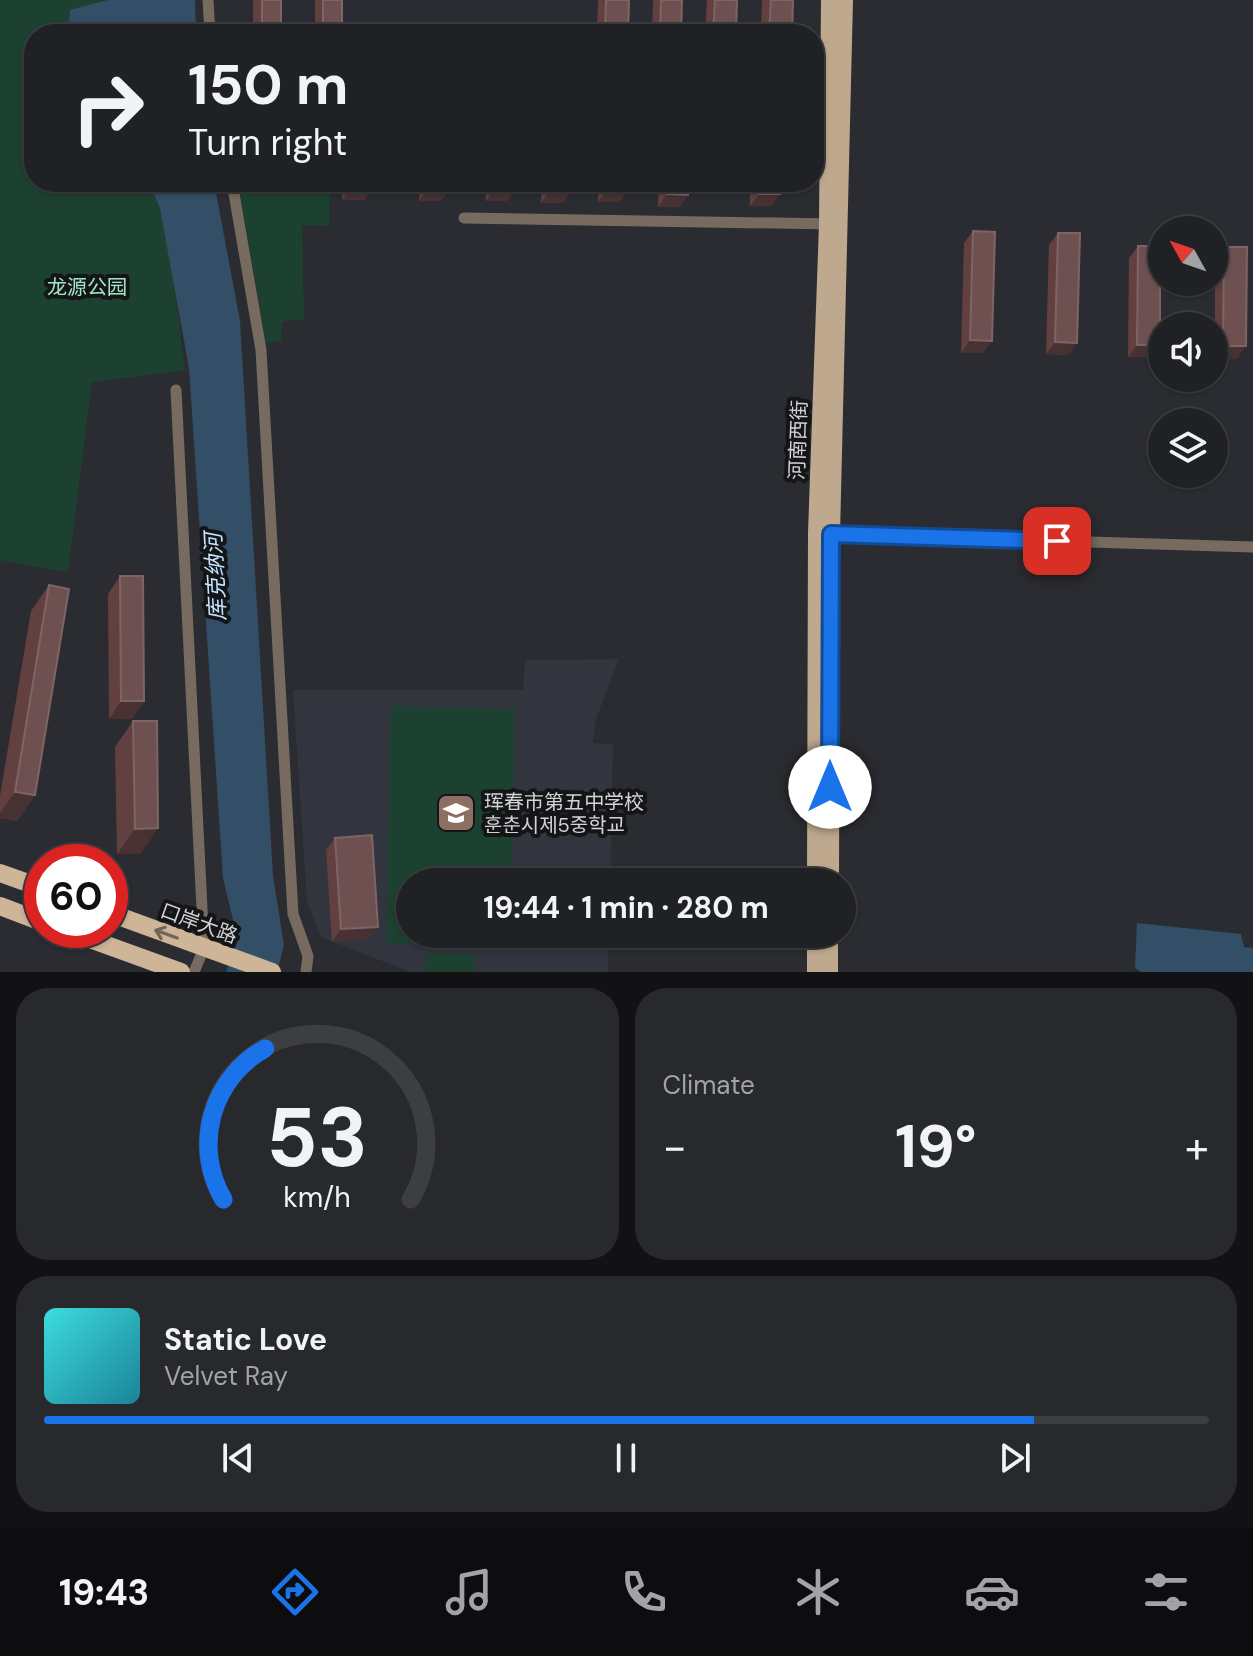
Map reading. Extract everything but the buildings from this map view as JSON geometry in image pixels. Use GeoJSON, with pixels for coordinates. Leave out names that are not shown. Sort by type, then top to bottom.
{"type":"FeatureCollection","features":[{"type":"Feature","properties":{"kind":"highway"},"geometry":{"type":"LineString","coordinates":[[0,873],[24,882]]}},
{"type":"Feature","properties":{"kind":"highway"},"geometry":{"type":"LineString","coordinates":[[0,906],[24,915]]}},
{"type":"Feature","properties":{"kind":"highway","name":"口岸大路"},"geometry":{"type":"LineString","coordinates":[[128,920],[272,972]]}},
{"type":"Feature","properties":{"kind":"highway"},"geometry":{"type":"LineString","coordinates":[[115,948],[181,972]]}},
{"type":"Feature","properties":{"kind":"main road","name":"河南西街"},"geometry":{"type":"LineString","coordinates":[[824,67],[830,0]]}},
{"type":"Feature","properties":{"kind":"main road","name":"河南西街"},"geometry":{"type":"LineString","coordinates":[[816,868],[824,534],[844,0]]}},
{"type":"Feature","properties":{"kind":"main road","name":"河南西街"},"geometry":{"type":"LineString","coordinates":[[824,112],[834,224]]}},
{"type":"Feature","properties":{"kind":"main road","name":"河南西街"},"geometry":{"type":"LineString","coordinates":[[824,534],[830,868]]}},
{"type":"Feature","properties":{"kind":"main road"},"geometry":{"type":"LineString","coordinates":[[816,948],[816,972]]}},
{"type":"Feature","properties":{"kind":"main road"},"geometry":{"type":"LineString","coordinates":[[829,948],[829,972]]}},
{"type":"Feature","properties":{"kind":"street"},"geometry":{"type":"LineString","coordinates":[[208,0],[209,24]]}},
{"type":"Feature","properties":{"kind":"street"},"geometry":{"type":"LineString","coordinates":[[234,192],[261,350],[293,914],[308,956],[306,972]]}},
{"type":"Feature","properties":{"kind":"street"},"geometry":{"type":"LineString","coordinates":[[464,218],[834,224]]}},
{"type":"Feature","properties":{"kind":"street"},"geometry":{"type":"LineString","coordinates":[[176,390],[213,952],[194,972]]}},
{"type":"Feature","properties":{"kind":"street"},"geometry":{"type":"LineString","coordinates":[[824,534],[1253,547]]}},
{"type":"Feature","properties":{"kind":"shaded area","name":"珲春市第五中学校 훈춘시제5중학교"},"geometry":{"type":"Polygon","coordinates":[[[619,659],[596,719],[593,743],[613,744],[610,868],[396,868],[396,948],[609,948],[608,972],[410,972],[321,937],[307,902],[293,690],[523,690],[525,660],[619,659]]]}},
{"type":"Feature","properties":{"kind":"green space","name":"龙源公园"},"geometry":{"type":"Polygon","coordinates":[[[0,0],[138,0],[142,24],[24,24],[24,192],[162,192],[185,370],[92,382],[68,572],[0,560],[0,0]]]}},
{"type":"Feature","properties":{"kind":"green space"},"geometry":{"type":"Polygon","coordinates":[[[240,192],[330,192],[329,226],[302,225],[304,320],[282,321],[281,341],[266,343],[240,192]]]}},
{"type":"Feature","properties":{"kind":"green space"},"geometry":{"type":"Polygon","coordinates":[[[391,706],[515,709],[511,868],[396,868],[396,943],[386,943],[391,706]]]}},
{"type":"Feature","properties":{"kind":"green space"},"geometry":{"type":"Polygon","coordinates":[[[426,953],[475,954],[474,972],[425,972],[426,953]]]}},
{"type":"Feature","properties":{"kind":"water"},"geometry":{"type":"Polygon","coordinates":[[[108,0],[195,0],[196,24],[75,24],[69,22],[70,10],[108,0]]]}},
{"type":"Feature","properties":{"kind":"water","name":"库克纳河"},"geometry":{"type":"Polygon","coordinates":[[[153,192],[216,192],[240,321],[273,876],[284,945],[277,972],[226,972],[238,940],[223,878],[189,368],[160,208],[153,192]]]}},
{"type":"Feature","properties":{"kind":"water"},"geometry":{"type":"Polygon","coordinates":[[[1137,923],[1241,934],[1244,947],[1253,948],[1253,972],[1141,972],[1135,968],[1137,923]]]}},
{"type":"Feature","properties":{"kind":"place","name":"珲春市第五中学校 훈춘시제5중학교"},"geometry":{"type":"Point","coordinates":[456,813]}},
{"type":"Feature","properties":{"kind":"route"},"geometry":{"type":"LineString","coordinates":[[830,787],[831,534],[1057,541]]}}]}
